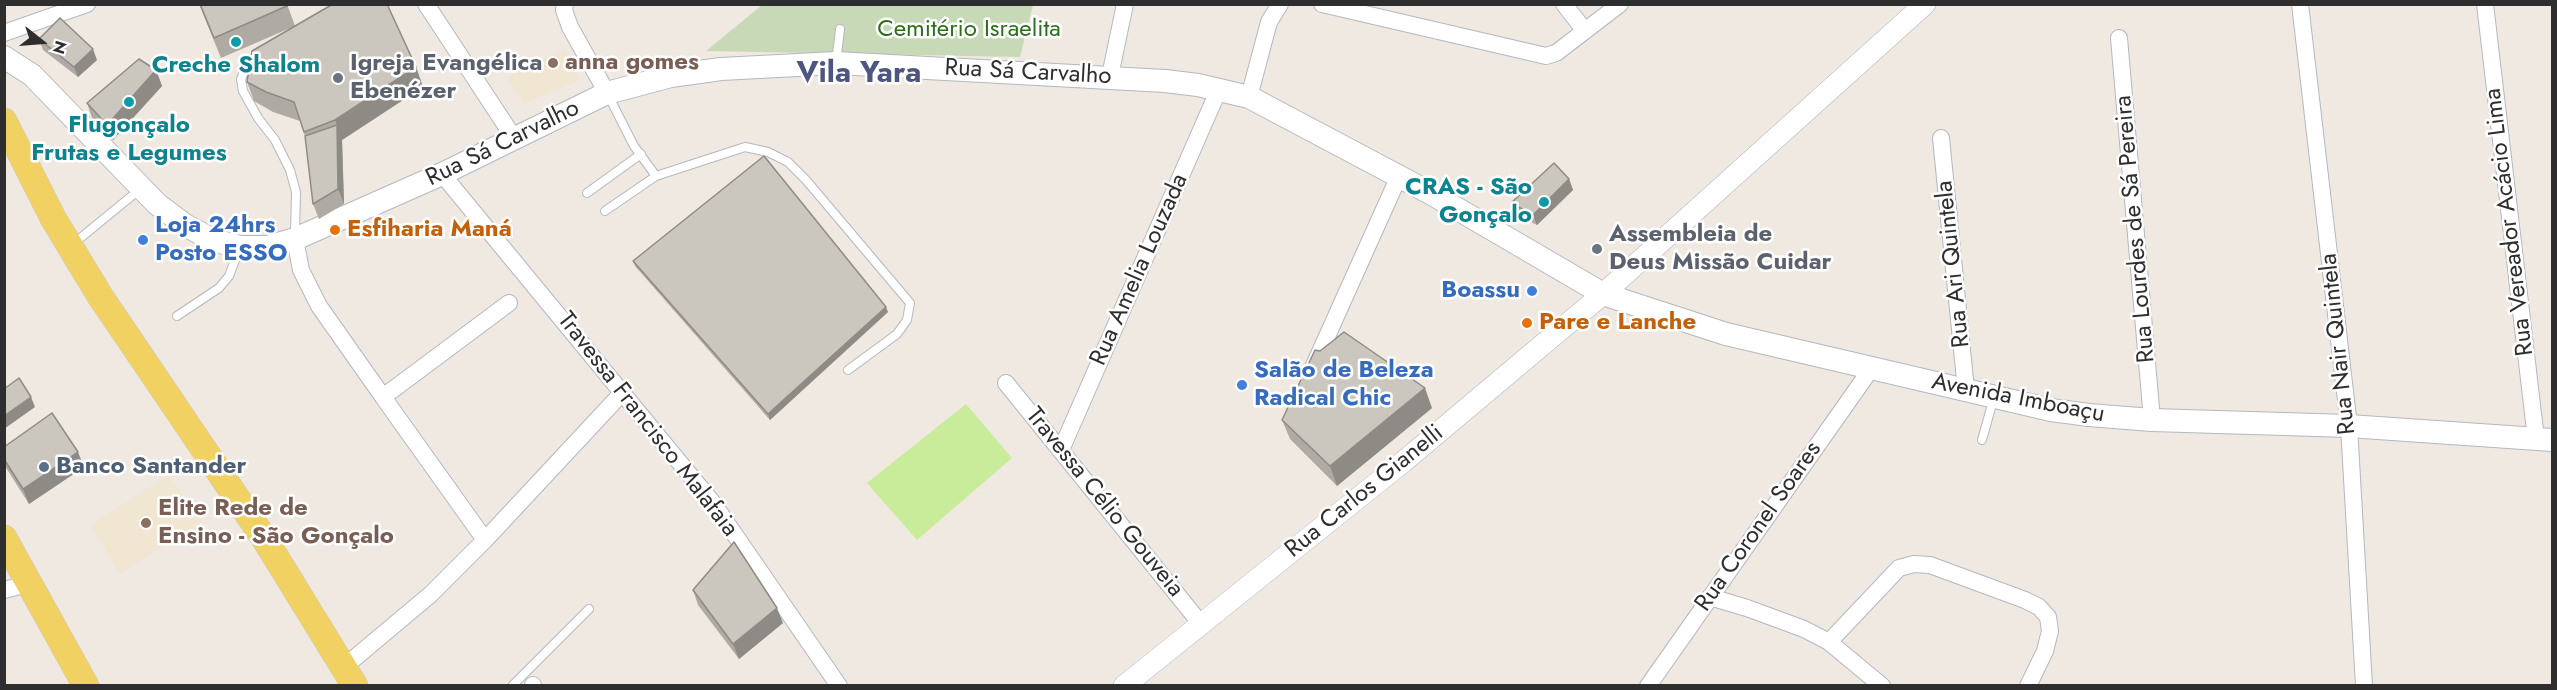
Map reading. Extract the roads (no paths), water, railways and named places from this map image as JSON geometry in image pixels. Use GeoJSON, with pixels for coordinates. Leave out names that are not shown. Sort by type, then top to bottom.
{"type":"FeatureCollection","features":[{"type":"Feature","properties":{"kind":"main road","name":"Rua Sá Carvalho"},"geometry":{"type":"LineString","coordinates":[[4,57],[32,75],[157,204],[185,225],[213,240],[240,247],[267,247],[295,239],[442,174],[607,93],[671,76],[721,69],[836,63],[1110,76],[1219,89],[1249,97],[1399,176],[1603,294]]}},
{"type":"Feature","properties":{"kind":"main road"},"geometry":{"type":"LineString","coordinates":[[4,121],[53,218],[100,296],[264,538],[350,676]]}},
{"type":"Feature","properties":{"kind":"main road","name":"Avenida Imboaçu"},"geometry":{"type":"LineString","coordinates":[[1603,294],[1726,334],[2051,410],[2152,420],[2349,426],[2544,440]]}},
{"type":"Feature","properties":{"kind":"main road"},"geometry":{"type":"LineString","coordinates":[[4,538],[16,587],[86,686]]}},
{"type":"Feature","properties":{"kind":"street"},"geometry":{"type":"LineString","coordinates":[[4,33],[87,4]]}},
{"type":"Feature","properties":{"kind":"street"},"geometry":{"type":"LineString","coordinates":[[426,4],[514,138]]}},
{"type":"Feature","properties":{"kind":"street"},"geometry":{"type":"LineString","coordinates":[[565,4],[564,10],[570,27],[607,93]]}},
{"type":"Feature","properties":{"kind":"street"},"geometry":{"type":"LineString","coordinates":[[1110,76],[1125,4]]}},
{"type":"Feature","properties":{"kind":"street"},"geometry":{"type":"LineString","coordinates":[[1249,97],[1269,22],[1280,4]]}},
{"type":"Feature","properties":{"kind":"street"},"geometry":{"type":"LineString","coordinates":[[1322,4],[1546,56],[1556,53],[1620,4]]}},
{"type":"Feature","properties":{"kind":"street"},"geometry":{"type":"LineString","coordinates":[[1564,4],[1585,31]]}},
{"type":"Feature","properties":{"kind":"street","name":"Rua Carlos Gianelli"},"geometry":{"type":"LineString","coordinates":[[1124,686],[1403,462],[1603,294],[1925,4]]}},
{"type":"Feature","properties":{"kind":"street","name":"Rua Nair Quintela"},"geometry":{"type":"LineString","coordinates":[[2300,4],[2349,426],[2364,686]]}},
{"type":"Feature","properties":{"kind":"street","name":"Rua Vereador Acácio Lima"},"geometry":{"type":"LineString","coordinates":[[2485,4],[2544,440]]}},
{"type":"Feature","properties":{"kind":"street","name":"Rua Lourdes de Sá Pereira"},"geometry":{"type":"LineString","coordinates":[[2120,38],[2152,420]]}},
{"type":"Feature","properties":{"kind":"street","name":"Rua Amelia Louzada"},"geometry":{"type":"LineString","coordinates":[[1061,450],[1219,89]]}},
{"type":"Feature","properties":{"kind":"street","name":"Rua Ari Quintela"},"geometry":{"type":"LineString","coordinates":[[1941,138],[1966,390]]}},
{"type":"Feature","properties":{"kind":"street","name":"Travessa Francisco Malafaia"},"geometry":{"type":"LineString","coordinates":[[442,174],[713,503],[839,686]]}},
{"type":"Feature","properties":{"kind":"street"},"geometry":{"type":"LineString","coordinates":[[1304,386],[1399,176]]}},
{"type":"Feature","properties":{"kind":"street"},"geometry":{"type":"LineString","coordinates":[[295,239],[301,270],[319,306],[485,540]]}},
{"type":"Feature","properties":{"kind":"street"},"geometry":{"type":"LineString","coordinates":[[383,397],[509,303]]}},
{"type":"Feature","properties":{"kind":"street","name":"Rua Coronel Soares"},"geometry":{"type":"LineString","coordinates":[[1648,686],[1871,369]]}},
{"type":"Feature","properties":{"kind":"street","name":"Travessa Célio Gouveia"},"geometry":{"type":"LineString","coordinates":[[1006,383],[1201,624]]}},
{"type":"Feature","properties":{"kind":"street"},"geometry":{"type":"LineString","coordinates":[[350,676],[485,540],[623,392]]}},
{"type":"Feature","properties":{"kind":"street"},"geometry":{"type":"LineString","coordinates":[[1829,642],[1899,568],[1914,564],[1930,565],[2025,600],[2039,607],[2048,616],[2050,632],[2045,651],[2028,686]]}},
{"type":"Feature","properties":{"kind":"street"},"geometry":{"type":"LineString","coordinates":[[1710,597],[1776,619],[1829,642],[1882,686]]}},
{"type":"Feature","properties":{"kind":"lane"},"geometry":{"type":"LineString","coordinates":[[836,63],[840,29]]}},
{"type":"Feature","properties":{"kind":"lane"},"geometry":{"type":"LineString","coordinates":[[266,53],[247,65],[242,79],[243,91],[258,118],[275,140],[290,170],[296,192],[295,239]]}},
{"type":"Feature","properties":{"kind":"lane"},"geometry":{"type":"LineString","coordinates":[[607,93],[656,176]]}},
{"type":"Feature","properties":{"kind":"lane"},"geometry":{"type":"LineString","coordinates":[[605,211],[656,176],[745,147],[768,152],[788,162],[806,180],[910,303],[907,320],[897,334],[848,370]]}},
{"type":"Feature","properties":{"kind":"lane"},"geometry":{"type":"LineString","coordinates":[[587,193],[641,154]]}},
{"type":"Feature","properties":{"kind":"lane"},"geometry":{"type":"LineString","coordinates":[[70,246],[142,188]]}},
{"type":"Feature","properties":{"kind":"lane"},"geometry":{"type":"LineString","coordinates":[[177,316],[219,288],[229,276],[240,247]]}},
{"type":"Feature","properties":{"kind":"lane"},"geometry":{"type":"LineString","coordinates":[[1982,440],[1995,397]]}},
{"type":"Feature","properties":{"kind":"lane"},"geometry":{"type":"LineString","coordinates":[[512,686],[589,609]]}},
{"type":"Feature","properties":{"kind":"place","name":"Creche Shalom"},"geometry":{"type":"Point","coordinates":[236,42]}},
{"type":"Feature","properties":{"kind":"place","name":"anna gomes"},"geometry":{"type":"Point","coordinates":[553,63]}},
{"type":"Feature","properties":{"kind":"place","name":"Igreja Evangélica Ebenézer"},"geometry":{"type":"Point","coordinates":[338,78]}},
{"type":"Feature","properties":{"kind":"place","name":"Flugonçalo Frutas e Legumes"},"geometry":{"type":"Point","coordinates":[129,102]}},
{"type":"Feature","properties":{"kind":"place","name":"CRAS - São Gonçalo"},"geometry":{"type":"Point","coordinates":[1544,202]}},
{"type":"Feature","properties":{"kind":"place","name":"Esfiharia Maná"},"geometry":{"type":"Point","coordinates":[335,230]}},
{"type":"Feature","properties":{"kind":"place","name":"Loja 24hrs Posto ESSO"},"geometry":{"type":"Point","coordinates":[143,240]}},
{"type":"Feature","properties":{"kind":"place","name":"Assembleia de Deus Missão Cuidar"},"geometry":{"type":"Point","coordinates":[1597,249]}},
{"type":"Feature","properties":{"kind":"place","name":"Boassu"},"geometry":{"type":"Point","coordinates":[1532,291]}},
{"type":"Feature","properties":{"kind":"place","name":"Pare e Lanche"},"geometry":{"type":"Point","coordinates":[1527,323]}},
{"type":"Feature","properties":{"kind":"place","name":"Salão de Beleza Radical Chic"},"geometry":{"type":"Point","coordinates":[1242,385]}},
{"type":"Feature","properties":{"kind":"place","name":"Banco Santander"},"geometry":{"type":"Point","coordinates":[44,467]}},
{"type":"Feature","properties":{"kind":"place","name":"Elite Rede de Ensino - São Gonçalo"},"geometry":{"type":"Point","coordinates":[146,523]}},
{"type":"Feature","properties":{"kind":"district","name":"Vila Yara"},"geometry":{"type":"Point","coordinates":[859,75]}},
{"type":"Feature","properties":{"kind":"park label","name":"Cemitério Israelita"},"geometry":{"type":"Point","coordinates":[969,30]}}]}
